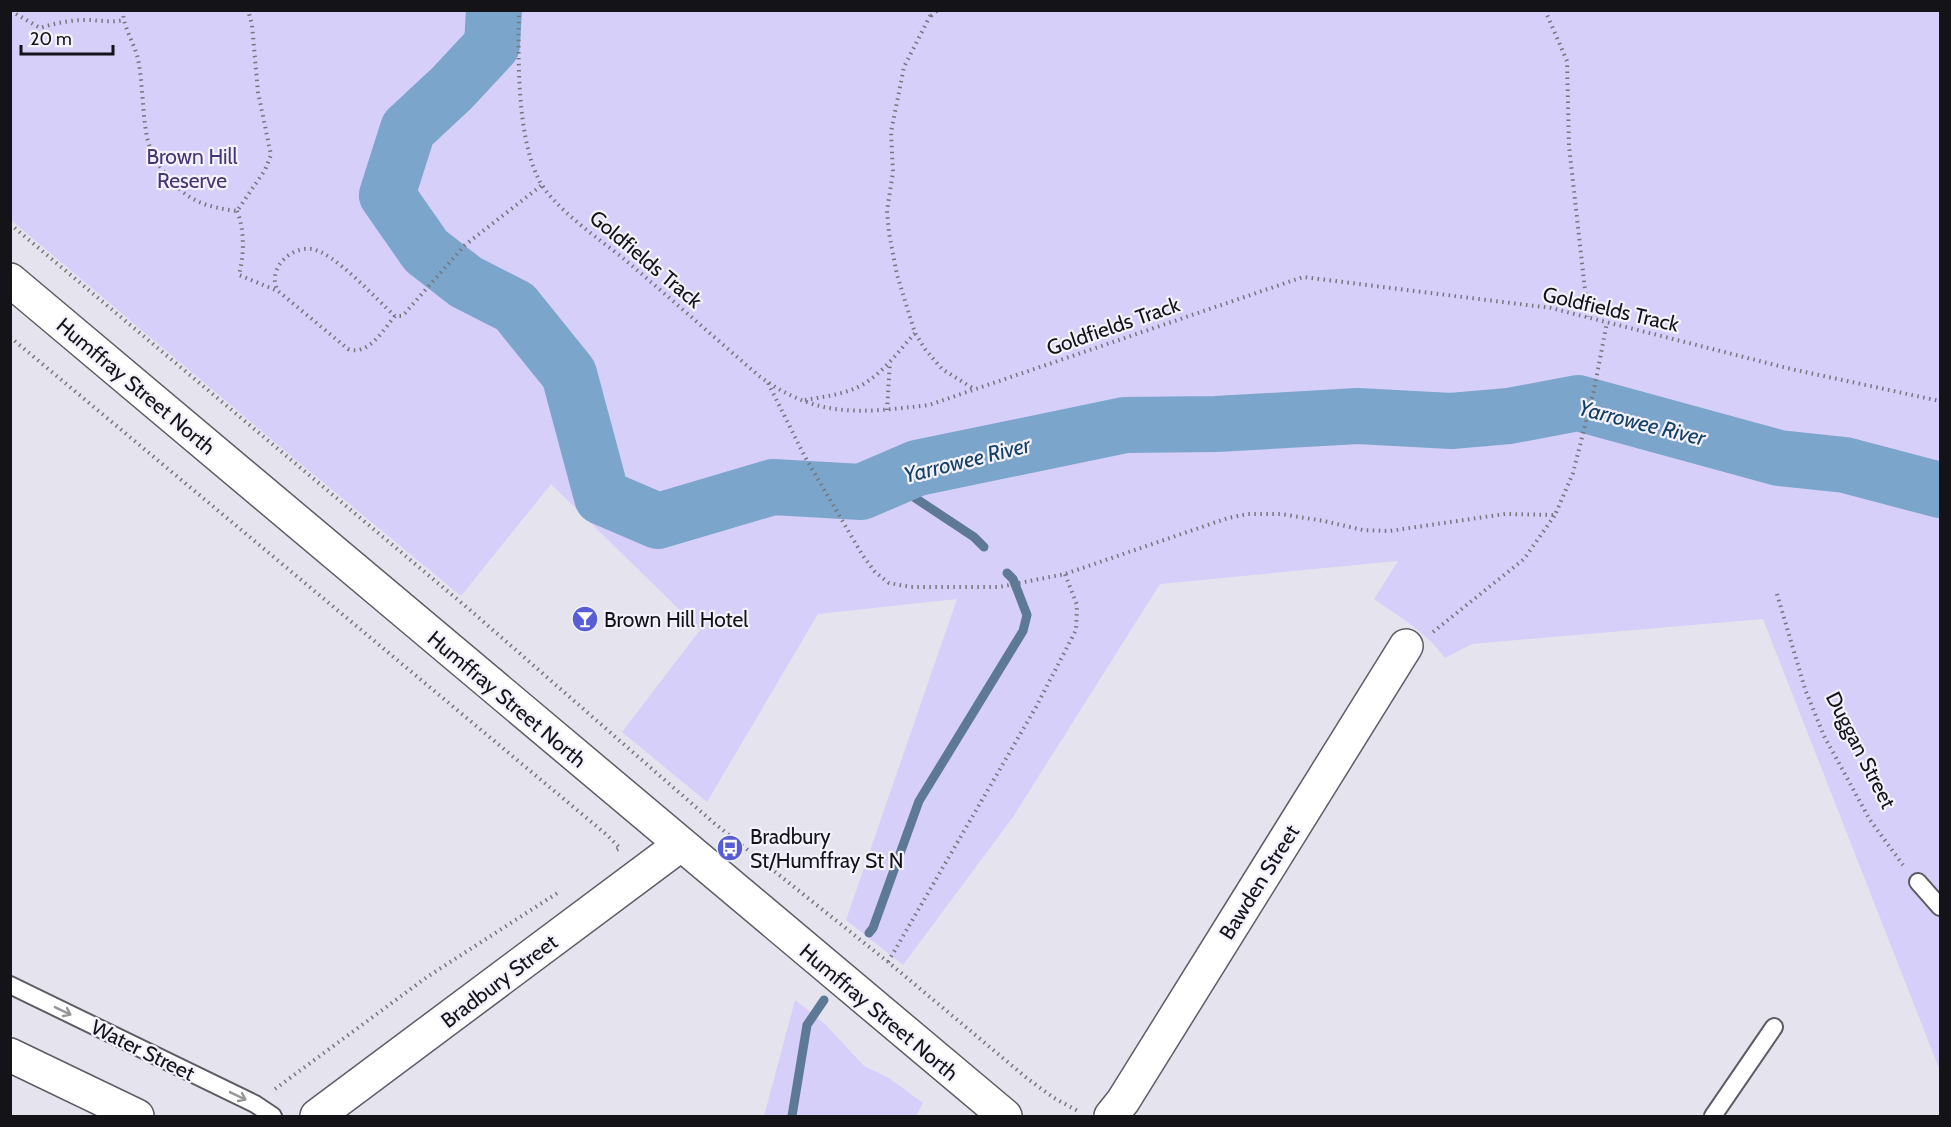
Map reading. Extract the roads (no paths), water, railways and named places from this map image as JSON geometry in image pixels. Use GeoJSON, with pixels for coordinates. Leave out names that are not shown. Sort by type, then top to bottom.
{"type":"FeatureCollection","features":[{"type":"Feature","properties":{"kind":"street","name":"Humffray Street North"},"geometry":{"type":"LineString","coordinates":[[10,280],[1005,1116]]}},
{"type":"Feature","properties":{"kind":"street","name":"Bawden Street"},"geometry":{"type":"LineString","coordinates":[[1098,1115],[1123,1101],[1406,646]]}},
{"type":"Feature","properties":{"kind":"street","name":"Bradbury Street"},"geometry":{"type":"LineString","coordinates":[[317,1116],[680,845]]}},
{"type":"Feature","properties":{"kind":"street"},"geometry":{"type":"LineString","coordinates":[[10,1054],[137,1116]]}},
{"type":"Feature","properties":{"kind":"lane"},"geometry":{"type":"LineString","coordinates":[[1918,882],[1941,907]]}},
{"type":"Feature","properties":{"kind":"lane","name":"Water Street"},"geometry":{"type":"LineString","coordinates":[[10,985],[255,1104],[273,1116]]}},
{"type":"Feature","properties":{"kind":"lane"},"geometry":{"type":"LineString","coordinates":[[1713,1116],[1774,1027]]}},
{"type":"Feature","properties":{"kind":"waterway","name":"Yarrowee River"},"geometry":{"type":"LineString","coordinates":[[494,10],[492,45],[452,88],[408,129],[387,195],[426,251],[466,282],[515,307],[569,374],[602,497],[658,521],[773,487],[861,492],[917,468],[1125,425],[1216,424],[1358,416],[1451,421],[1509,416],[1578,403],[1779,458],[1845,465],[1940,490]]}},
{"type":"Feature","properties":{"kind":"waterway"},"geometry":{"type":"LineString","coordinates":[[888,480],[974,537],[984,547]]}},
{"type":"Feature","properties":{"kind":"waterway"},"geometry":{"type":"LineString","coordinates":[[869,933],[873,928],[919,801],[1023,631],[1027,615],[1013,579],[1007,573]]}},
{"type":"Feature","properties":{"kind":"waterway"},"geometry":{"type":"LineString","coordinates":[[792,1116],[807,1025],[824,1000]]}},
{"type":"Feature","properties":{"kind":"place","name":"Brown Hill Hotel"},"geometry":{"type":"Point","coordinates":[585,619]}},
{"type":"Feature","properties":{"kind":"place","name":"Bradbury St/Humffray St N"},"geometry":{"type":"Point","coordinates":[730,848]}},
{"type":"Feature","properties":{"kind":"park label","name":"Brown Hill Reserve"},"geometry":{"type":"Point","coordinates":[192,168]}}]}
